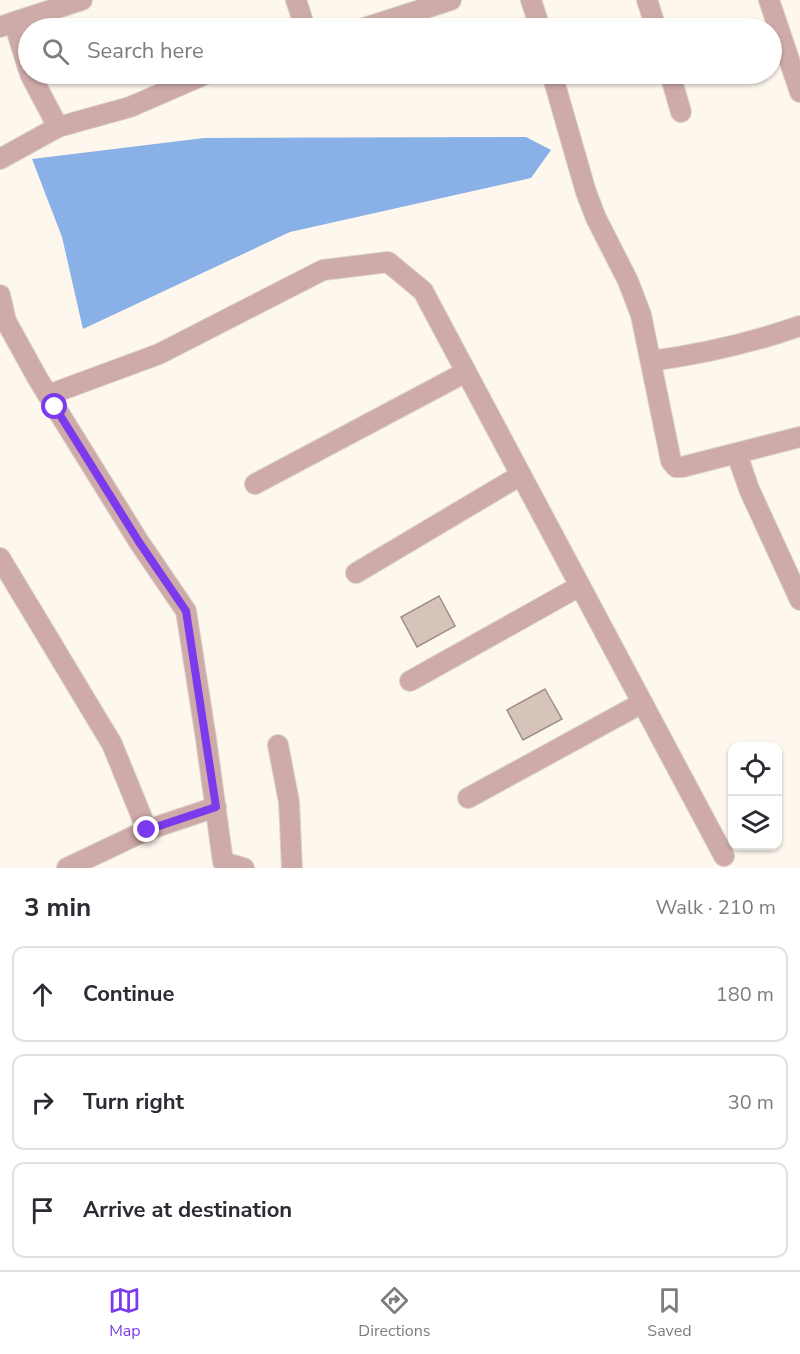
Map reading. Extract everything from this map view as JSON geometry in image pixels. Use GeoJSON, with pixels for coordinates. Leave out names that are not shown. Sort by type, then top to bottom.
{"type":"FeatureCollection","features":[{"type":"Feature","properties":{"kind":"street"},"geometry":{"type":"LineString","coordinates":[[26,18],[82,0]]}},
{"type":"Feature","properties":{"kind":"street"},"geometry":{"type":"LineString","coordinates":[[296,0],[302,18]]}},
{"type":"Feature","properties":{"kind":"street"},"geometry":{"type":"LineString","coordinates":[[387,18],[415,6],[451,0]]}},
{"type":"Feature","properties":{"kind":"street"},"geometry":{"type":"LineString","coordinates":[[531,0],[537,18]]}},
{"type":"Feature","properties":{"kind":"street"},"geometry":{"type":"LineString","coordinates":[[647,0],[653,18]]}},
{"type":"Feature","properties":{"kind":"street"},"geometry":{"type":"LineString","coordinates":[[769,0],[775,18]]}},
{"type":"Feature","properties":{"kind":"street"},"geometry":{"type":"LineString","coordinates":[[7,24],[18,47]]}},
{"type":"Feature","properties":{"kind":"street"},"geometry":{"type":"LineString","coordinates":[[782,39],[800,92]]}},
{"type":"Feature","properties":{"kind":"street"},"geometry":{"type":"LineString","coordinates":[[35,84],[58,127]]}},
{"type":"Feature","properties":{"kind":"street"},"geometry":{"type":"LineString","coordinates":[[0,159],[58,127],[130,107],[183,84]]}},
{"type":"Feature","properties":{"kind":"street"},"geometry":{"type":"LineString","coordinates":[[555,84],[586,192],[596,218],[628,281],[641,315],[671,461],[676,467],[691,466],[800,437]]}},
{"type":"Feature","properties":{"kind":"street"},"geometry":{"type":"LineString","coordinates":[[673,84],[681,112]]}},
{"type":"Feature","properties":{"kind":"street"},"geometry":{"type":"LineString","coordinates":[[48,395],[159,354],[323,270],[388,262],[423,291],[724,856]]}},
{"type":"Feature","properties":{"kind":"street"},"geometry":{"type":"LineString","coordinates":[[0,295],[6,321],[48,395],[139,542],[186,611],[223,862],[244,868]]}},
{"type":"Feature","properties":{"kind":"street"},"geometry":{"type":"LineString","coordinates":[[651,361],[690,356],[736,346],[800,326]]}},
{"type":"Feature","properties":{"kind":"street"},"geometry":{"type":"LineString","coordinates":[[255,484],[466,372]]}},
{"type":"Feature","properties":{"kind":"street"},"geometry":{"type":"LineString","coordinates":[[737,454],[749,489],[800,600]]}},
{"type":"Feature","properties":{"kind":"street"},"geometry":{"type":"LineString","coordinates":[[356,573],[521,475]]}},
{"type":"Feature","properties":{"kind":"street"},"geometry":{"type":"LineString","coordinates":[[0,558],[112,744],[147,830]]}},
{"type":"Feature","properties":{"kind":"street"},"geometry":{"type":"LineString","coordinates":[[410,681],[580,586]]}},
{"type":"Feature","properties":{"kind":"street"},"geometry":{"type":"LineString","coordinates":[[468,798],[642,703]]}},
{"type":"Feature","properties":{"kind":"street"},"geometry":{"type":"LineString","coordinates":[[278,745],[289,802],[292,868]]}},
{"type":"Feature","properties":{"kind":"street"},"geometry":{"type":"LineString","coordinates":[[67,868],[147,830],[216,807]]}},
{"type":"Feature","properties":{"kind":"water"},"geometry":{"type":"Polygon","coordinates":[[[526,137],[551,150],[531,178],[290,232],[83,329],[62,237],[32,159],[204,138],[526,137]]]}},
{"type":"Feature","properties":{"kind":"building"},"geometry":{"type":"Polygon","coordinates":[[[439,596],[455,626],[417,647],[401,617],[439,596]]]}},
{"type":"Feature","properties":{"kind":"building"},"geometry":{"type":"Polygon","coordinates":[[[545,689],[562,719],[523,740],[507,710],[545,689]]]}},
{"type":"Feature","properties":{"kind":"route"},"geometry":{"type":"LineString","coordinates":[[55,407],[139,542],[186,611],[216,807],[147,830]]}}]}
